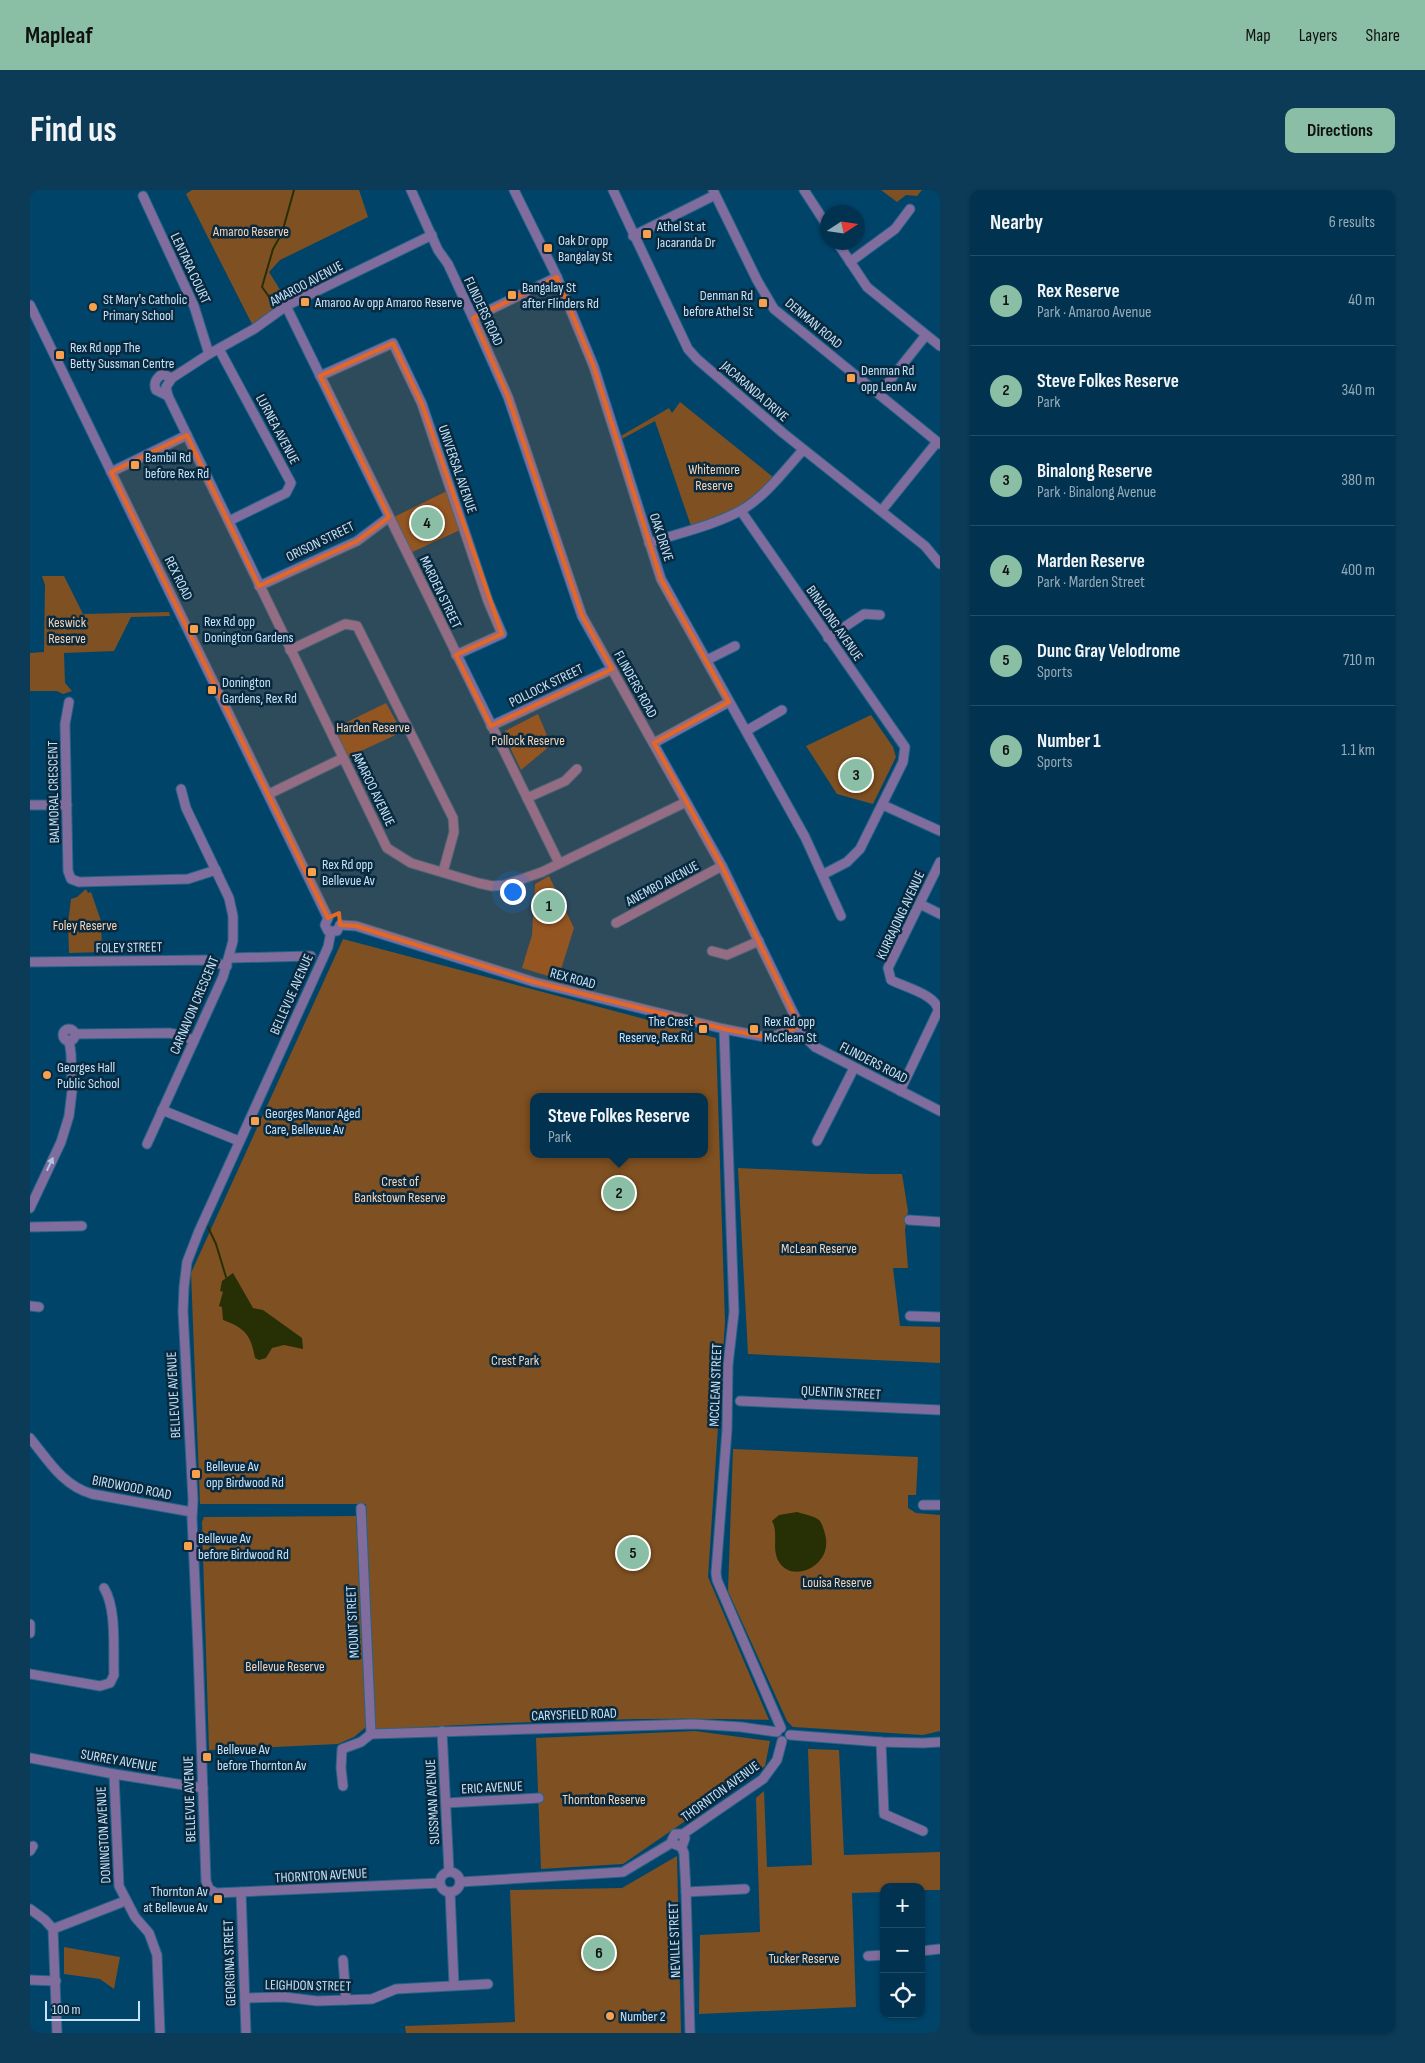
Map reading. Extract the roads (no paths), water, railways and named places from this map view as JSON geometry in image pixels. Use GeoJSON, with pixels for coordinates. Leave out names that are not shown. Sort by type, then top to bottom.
{"type":"FeatureCollection","features":[{"type":"Feature","properties":{"kind":"street","name":"FLINDERS ROAD"},"geometry":{"type":"LineString","coordinates":[[411,190],[473,318],[508,397],[582,616],[722,866],[805,1037],[815,1047],[940,1111]]}},
{"type":"Feature","properties":{"kind":"street","name":"OAK DRIVE"},"geometry":{"type":"LineString","coordinates":[[514,190],[557,277],[594,367],[662,579],[805,837],[824,874],[841,916]]}},
{"type":"Feature","properties":{"kind":"street","name":"JACARANDA DRIVE"},"geometry":{"type":"LineString","coordinates":[[612,190],[688,349],[697,359],[803,450],[882,510],[925,546],[940,564]]}},
{"type":"Feature","properties":{"kind":"street"},"geometry":{"type":"LineString","coordinates":[[804,190],[820,215]]}},
{"type":"Feature","properties":{"kind":"street"},"geometry":{"type":"LineString","coordinates":[[633,236],[714,192]]}},
{"type":"Feature","properties":{"kind":"street","name":"DENMAN ROAD"},"geometry":{"type":"LineString","coordinates":[[714,192],[757,280],[774,309],[939,443]]}},
{"type":"Feature","properties":{"kind":"street","name":"LENTARA COURT"},"geometry":{"type":"LineString","coordinates":[[143,196],[194,306],[209,354]]}},
{"type":"Feature","properties":{"kind":"street"},"geometry":{"type":"LineString","coordinates":[[850,262],[895,229],[910,209]]}},
{"type":"Feature","properties":{"kind":"street","name":"AMAROO AVENUE"},"geometry":{"type":"LineString","coordinates":[[432,235],[286,306],[254,329],[209,354],[172,378],[162,374],[156,379],[154,387],[168,396],[387,848],[411,862],[478,884],[505,885],[525,879],[686,802]]}},
{"type":"Feature","properties":{"kind":"street"},"geometry":{"type":"LineString","coordinates":[[843,250],[867,287],[940,346]]}},
{"type":"Feature","properties":{"kind":"street"},"geometry":{"type":"LineString","coordinates":[[473,318],[557,277]]}},
{"type":"Feature","properties":{"kind":"street","name":"REX ROAD"},"geometry":{"type":"LineString","coordinates":[[30,305],[328,918]]}},
{"type":"Feature","properties":{"kind":"street","name":"MARDEN STREET"},"geometry":{"type":"LineString","coordinates":[[286,306],[559,863]]}},
{"type":"Feature","properties":{"kind":"street"},"geometry":{"type":"LineString","coordinates":[[879,394],[926,335]]}},
{"type":"Feature","properties":{"kind":"street","name":"UNIVERSAL AVENUE"},"geometry":{"type":"LineString","coordinates":[[320,376],[393,342],[422,404],[488,601],[502,634],[456,655]]}},
{"type":"Feature","properties":{"kind":"street","name":"LURNEA AVENUE"},"geometry":{"type":"LineString","coordinates":[[220,349],[291,483],[286,493],[229,521]]}},
{"type":"Feature","properties":{"kind":"street"},"geometry":{"type":"LineString","coordinates":[[111,472],[187,435]]}},
{"type":"Feature","properties":{"kind":"street"},"geometry":{"type":"LineString","coordinates":[[882,510],[939,443]]}},
{"type":"Feature","properties":{"kind":"street"},"geometry":{"type":"LineString","coordinates":[[650,543],[741,511],[759,497],[803,450]]}},
{"type":"Feature","properties":{"kind":"street","name":"BINALONG AVENUE"},"geometry":{"type":"LineString","coordinates":[[741,511],[909,752],[856,854],[847,862],[824,874]]}},
{"type":"Feature","properties":{"kind":"street","name":"ORISON STREET"},"geometry":{"type":"LineString","coordinates":[[259,586],[356,541],[389,517]]}},
{"type":"Feature","properties":{"kind":"street"},"geometry":{"type":"LineString","coordinates":[[828,638],[864,614],[880,615]]}},
{"type":"Feature","properties":{"kind":"street"},"geometry":{"type":"LineString","coordinates":[[290,650],[345,624],[357,626],[453,818],[454,832],[443,872]]}},
{"type":"Feature","properties":{"kind":"street"},"geometry":{"type":"LineString","coordinates":[[707,660],[735,646]]}},
{"type":"Feature","properties":{"kind":"street","name":"POLLOCK STREET"},"geometry":{"type":"LineString","coordinates":[[491,726],[612,669]]}},
{"type":"Feature","properties":{"kind":"street","name":"BALMORAL CRESCENT"},"geometry":{"type":"LineString","coordinates":[[69,702],[65,724],[68,871],[72,884],[188,879],[216,870]]}},
{"type":"Feature","properties":{"kind":"street"},"geometry":{"type":"LineString","coordinates":[[654,743],[729,702]]}},
{"type":"Feature","properties":{"kind":"street"},"geometry":{"type":"LineString","coordinates":[[746,731],[782,710]]}},
{"type":"Feature","properties":{"kind":"street"},"geometry":{"type":"LineString","coordinates":[[269,794],[343,758]]}},
{"type":"Feature","properties":{"kind":"street"},"geometry":{"type":"LineString","coordinates":[[527,798],[565,781],[577,769]]}},
{"type":"Feature","properties":{"kind":"street","name":"CARNAVON CRESCENT"},"geometry":{"type":"LineString","coordinates":[[147,1144],[228,962],[233,941],[233,916],[229,898],[186,808],[181,789]]}},
{"type":"Feature","properties":{"kind":"street"},"geometry":{"type":"LineString","coordinates":[[30,806],[67,805]]}},
{"type":"Feature","properties":{"kind":"street"},"geometry":{"type":"LineString","coordinates":[[883,805],[940,831]]}},
{"type":"Feature","properties":{"kind":"street","name":"KURRAJONG AVENUE"},"geometry":{"type":"LineString","coordinates":[[900,1091],[938,1011],[938,1002],[888,983],[888,968],[940,862]]}},
{"type":"Feature","properties":{"kind":"street","name":"ANEMBO AVENUE"},"geometry":{"type":"LineString","coordinates":[[616,923],[722,866]]}},
{"type":"Feature","properties":{"kind":"street"},"geometry":{"type":"LineString","coordinates":[[920,904],[940,914]]}},
{"type":"Feature","properties":{"kind":"street"},"geometry":{"type":"LineString","coordinates":[[335,917],[339,920],[340,925],[337,931],[331,932],[325,927],[325,922],[328,918],[335,917]]}},
{"type":"Feature","properties":{"kind":"street","name":"REX ROAD"},"geometry":{"type":"LineString","coordinates":[[340,925],[356,926],[534,982],[724,1029],[770,1038],[800,1026]]}},
{"type":"Feature","properties":{"kind":"street","name":"BELLEVUE AVENUE"},"geometry":{"type":"LineString","coordinates":[[207,1886],[183,1311],[184,1280],[199,1231],[328,947],[331,932]]}},
{"type":"Feature","properties":{"kind":"street"},"geometry":{"type":"LineString","coordinates":[[712,951],[727,955],[759,941]]}},
{"type":"Feature","properties":{"kind":"street","name":"FOLEY STREET"},"geometry":{"type":"LineString","coordinates":[[30,962],[206,960],[228,962],[311,956]]}},
{"type":"Feature","properties":{"kind":"street","name":"MCCLEAN STREET"},"geometry":{"type":"LineString","coordinates":[[724,1029],[734,1312],[728,1356],[727,1430],[716,1572],[717,1580],[779,1730]]}},
{"type":"Feature","properties":{"kind":"street"},"geometry":{"type":"LineString","coordinates":[[30,1208],[61,1142],[69,1116],[72,1082],[72,1037],[169,1033],[184,1036],[194,1041]]}},
{"type":"Feature","properties":{"kind":"street"},"geometry":{"type":"LineString","coordinates":[[817,1141],[854,1068]]}},
{"type":"Feature","properties":{"kind":"street"},"geometry":{"type":"LineString","coordinates":[[162,1110],[239,1141]]}},
{"type":"Feature","properties":{"kind":"street"},"geometry":{"type":"LineString","coordinates":[[909,1220],[940,1222]]}},
{"type":"Feature","properties":{"kind":"street"},"geometry":{"type":"LineString","coordinates":[[30,1226],[82,1226]]}},
{"type":"Feature","properties":{"kind":"street"},"geometry":{"type":"LineString","coordinates":[[910,1316],[940,1317]]}},
{"type":"Feature","properties":{"kind":"street","name":"QUENTIN STREET"},"geometry":{"type":"LineString","coordinates":[[740,1401],[940,1410]]}},
{"type":"Feature","properties":{"kind":"street","name":"BIRDWOOD ROAD"},"geometry":{"type":"LineString","coordinates":[[30,1438],[61,1477],[77,1489],[92,1494],[192,1512]]}},
{"type":"Feature","properties":{"kind":"street"},"geometry":{"type":"LineString","coordinates":[[923,1505],[940,1505]]}},
{"type":"Feature","properties":{"kind":"street","name":"MOUNT STREET"},"geometry":{"type":"LineString","coordinates":[[361,1508],[371,1734]]}},
{"type":"Feature","properties":{"kind":"street"},"geometry":{"type":"LineString","coordinates":[[30,1674],[100,1686],[110,1683],[114,1675],[111,1610],[104,1588]]}},
{"type":"Feature","properties":{"kind":"street"},"geometry":{"type":"LineString","coordinates":[[30,1624],[30,1633]]}},
{"type":"Feature","properties":{"kind":"street","name":"CARYSFIELD ROAD"},"geometry":{"type":"LineString","coordinates":[[371,1734],[694,1724],[779,1730]]}},
{"type":"Feature","properties":{"kind":"street"},"geometry":{"type":"LineString","coordinates":[[788,1729],[790,1735],[788,1739],[782,1741],[778,1738],[779,1730],[788,1729]]}},
{"type":"Feature","properties":{"kind":"street","name":"SUSSMAN AVENUE"},"geometry":{"type":"LineString","coordinates":[[442,1731],[449,1872]]}},
{"type":"Feature","properties":{"kind":"street"},"geometry":{"type":"LineString","coordinates":[[343,1786],[341,1768],[342,1749],[361,1742],[371,1734]]}},
{"type":"Feature","properties":{"kind":"street"},"geometry":{"type":"LineString","coordinates":[[790,1735],[881,1742],[940,1742]]}},
{"type":"Feature","properties":{"kind":"street","name":"THORNTON AVENUE"},"geometry":{"type":"LineString","coordinates":[[677,1844],[685,1840],[683,1834],[763,1779],[777,1760],[782,1741]]}},
{"type":"Feature","properties":{"kind":"street"},"geometry":{"type":"LineString","coordinates":[[881,1742],[884,1814],[923,1830]]}},
{"type":"Feature","properties":{"kind":"street","name":"SURREY AVENUE"},"geometry":{"type":"LineString","coordinates":[[30,1758],[203,1788]]}},
{"type":"Feature","properties":{"kind":"street","name":"DONINGTON AVENUE"},"geometry":{"type":"LineString","coordinates":[[114,1774],[119,1886],[125,1901],[135,1917],[149,1933],[157,1955],[160,2033]]}},
{"type":"Feature","properties":{"kind":"street","name":"ERIC AVENUE"},"geometry":{"type":"LineString","coordinates":[[446,1803],[539,1798]]}},
{"type":"Feature","properties":{"kind":"street"},"geometry":{"type":"LineString","coordinates":[[460,1882],[623,1872],[677,1844]]}},
{"type":"Feature","properties":{"kind":"street","name":"NEVILLE STREET"},"geometry":{"type":"LineString","coordinates":[[677,1844],[684,1853],[690,2033]]}},
{"type":"Feature","properties":{"kind":"street"},"geometry":{"type":"LineString","coordinates":[[449,1872],[458,1876],[460,1882],[455,1890],[450,1892],[444,1890],[440,1883],[441,1876],[449,1872]]}},
{"type":"Feature","properties":{"kind":"street","name":"THORNTON AVENUE"},"geometry":{"type":"LineString","coordinates":[[207,1886],[213,1893],[440,1883]]}},
{"type":"Feature","properties":{"kind":"street"},"geometry":{"type":"LineString","coordinates":[[686,1892],[745,1889]]}},
{"type":"Feature","properties":{"kind":"street","name":"GEORGINA STREET"},"geometry":{"type":"LineString","coordinates":[[241,1892],[246,2033]]}},
{"type":"Feature","properties":{"kind":"street"},"geometry":{"type":"LineString","coordinates":[[450,1892],[454,1985]]}},
{"type":"Feature","properties":{"kind":"street"},"geometry":{"type":"LineString","coordinates":[[53,1929],[125,1901]]}},
{"type":"Feature","properties":{"kind":"street"},"geometry":{"type":"LineString","coordinates":[[30,1909],[45,1920],[53,1929],[57,2033]]}},
{"type":"Feature","properties":{"kind":"street"},"geometry":{"type":"LineString","coordinates":[[925,1951],[940,1949]]}},
{"type":"Feature","properties":{"kind":"street"},"geometry":{"type":"LineString","coordinates":[[868,1956],[880,1955]]}},
{"type":"Feature","properties":{"kind":"street"},"geometry":{"type":"LineString","coordinates":[[343,1960],[346,2000]]}},
{"type":"Feature","properties":{"kind":"street"},"geometry":{"type":"LineString","coordinates":[[30,1980],[56,1981]]}},
{"type":"Feature","properties":{"kind":"street","name":"LEIGHDON STREET"},"geometry":{"type":"LineString","coordinates":[[245,1998],[284,1997],[317,2001],[372,1999],[396,1989],[488,1984]]}},
{"type":"Feature","properties":{"kind":"waterway"},"geometry":{"type":"LineString","coordinates":[[281,302],[270,298],[262,287],[273,249],[282,233],[294,190]]}},
{"type":"Feature","properties":{"kind":"waterway"},"geometry":{"type":"LineString","coordinates":[[207,1225],[216,1244],[226,1277]]}},
{"type":"Feature","properties":{"kind":"place","name":"Athel St at Jacaranda Dr"},"geometry":{"type":"Point","coordinates":[647,234]}},
{"type":"Feature","properties":{"kind":"place","name":"Oak Dr opp Bangalay St"},"geometry":{"type":"Point","coordinates":[548,248]}},
{"type":"Feature","properties":{"kind":"place","name":"Bangalay St after Flinders Rd"},"geometry":{"type":"Point","coordinates":[512,295]}},
{"type":"Feature","properties":{"kind":"place","name":"Amaroo Av opp Amaroo Reserve"},"geometry":{"type":"Point","coordinates":[305,302]}},
{"type":"Feature","properties":{"kind":"place","name":"Denman Rd before Athel St"},"geometry":{"type":"Point","coordinates":[763,303]}},
{"type":"Feature","properties":{"kind":"place","name":"St Mary's Catholic Primary School"},"geometry":{"type":"Point","coordinates":[93,307]}},
{"type":"Feature","properties":{"kind":"place","name":"Rex Rd opp The Betty Sussman Centre"},"geometry":{"type":"Point","coordinates":[60,355]}},
{"type":"Feature","properties":{"kind":"place","name":"Denman Rd opp Leon Av"},"geometry":{"type":"Point","coordinates":[851,378]}},
{"type":"Feature","properties":{"kind":"place","name":"Bambil Rd before Rex Rd"},"geometry":{"type":"Point","coordinates":[135,465]}},
{"type":"Feature","properties":{"kind":"place","name":"Marden Reserve"},"geometry":{"type":"Point","coordinates":[427,523]}},
{"type":"Feature","properties":{"kind":"place","name":"Rex Rd opp Donington Gardens"},"geometry":{"type":"Point","coordinates":[194,629]}},
{"type":"Feature","properties":{"kind":"place","name":"Donington Gardens, Rex Rd"},"geometry":{"type":"Point","coordinates":[212,690]}},
{"type":"Feature","properties":{"kind":"place","name":"Binalong Reserve"},"geometry":{"type":"Point","coordinates":[856,775]}},
{"type":"Feature","properties":{"kind":"place","name":"Rex Rd opp Bellevue Av"},"geometry":{"type":"Point","coordinates":[312,872]}},
{"type":"Feature","properties":{"kind":"place","name":"Rex Reserve"},"geometry":{"type":"Point","coordinates":[549,906]}},
{"type":"Feature","properties":{"kind":"place","name":"The Crest Reserve, Rex Rd"},"geometry":{"type":"Point","coordinates":[703,1029]}},
{"type":"Feature","properties":{"kind":"place","name":"Rex Rd opp McClean St"},"geometry":{"type":"Point","coordinates":[754,1029]}},
{"type":"Feature","properties":{"kind":"place","name":"Georges Hall Public School"},"geometry":{"type":"Point","coordinates":[47,1075]}},
{"type":"Feature","properties":{"kind":"place","name":"Georges Manor Aged Care, Bellevue Av"},"geometry":{"type":"Point","coordinates":[255,1121]}},
{"type":"Feature","properties":{"kind":"place","name":"Steve Folkes Reserve"},"geometry":{"type":"Point","coordinates":[619,1193]}},
{"type":"Feature","properties":{"kind":"place","name":"Bellevue Av opp Birdwood Rd"},"geometry":{"type":"Point","coordinates":[196,1474]}},
{"type":"Feature","properties":{"kind":"place","name":"Bellevue Av before Birdwood Rd"},"geometry":{"type":"Point","coordinates":[188,1546]}},
{"type":"Feature","properties":{"kind":"place","name":"Dunc Gray Velodrome"},"geometry":{"type":"Point","coordinates":[633,1553]}},
{"type":"Feature","properties":{"kind":"place","name":"Bellevue Av before Thornton Av"},"geometry":{"type":"Point","coordinates":[207,1757]}},
{"type":"Feature","properties":{"kind":"place","name":"Thornton Av at Bellevue Av"},"geometry":{"type":"Point","coordinates":[218,1899]}},
{"type":"Feature","properties":{"kind":"place","name":"Number 1"},"geometry":{"type":"Point","coordinates":[599,1953]}},
{"type":"Feature","properties":{"kind":"place","name":"Number 2"},"geometry":{"type":"Point","coordinates":[610,2016]}},
{"type":"Feature","properties":{"kind":"park label","name":"Amaroo Reserve"},"geometry":{"type":"Point","coordinates":[251,231]}},
{"type":"Feature","properties":{"kind":"park label","name":"Whitemore Reserve"},"geometry":{"type":"Point","coordinates":[714,478]}},
{"type":"Feature","properties":{"kind":"park label","name":"Keswick Reserve"},"geometry":{"type":"Point","coordinates":[67,630]}},
{"type":"Feature","properties":{"kind":"park label","name":"Harden Reserve"},"geometry":{"type":"Point","coordinates":[373,727]}},
{"type":"Feature","properties":{"kind":"park label","name":"Pollock Reserve"},"geometry":{"type":"Point","coordinates":[528,740]}},
{"type":"Feature","properties":{"kind":"park label","name":"Foley Reserve"},"geometry":{"type":"Point","coordinates":[85,925]}},
{"type":"Feature","properties":{"kind":"park label","name":"Crest of Bankstown Reserve"},"geometry":{"type":"Point","coordinates":[400,1190]}},
{"type":"Feature","properties":{"kind":"park label","name":"McLean Reserve"},"geometry":{"type":"Point","coordinates":[819,1248]}},
{"type":"Feature","properties":{"kind":"park label","name":"Crest Park"},"geometry":{"type":"Point","coordinates":[515,1360]}},
{"type":"Feature","properties":{"kind":"park label","name":"Louisa Reserve"},"geometry":{"type":"Point","coordinates":[837,1582]}},
{"type":"Feature","properties":{"kind":"park label","name":"Bellevue Reserve"},"geometry":{"type":"Point","coordinates":[285,1666]}},
{"type":"Feature","properties":{"kind":"park label","name":"Thornton Reserve"},"geometry":{"type":"Point","coordinates":[604,1799]}},
{"type":"Feature","properties":{"kind":"park label","name":"Tucker Reserve"},"geometry":{"type":"Point","coordinates":[804,1958]}}]}
